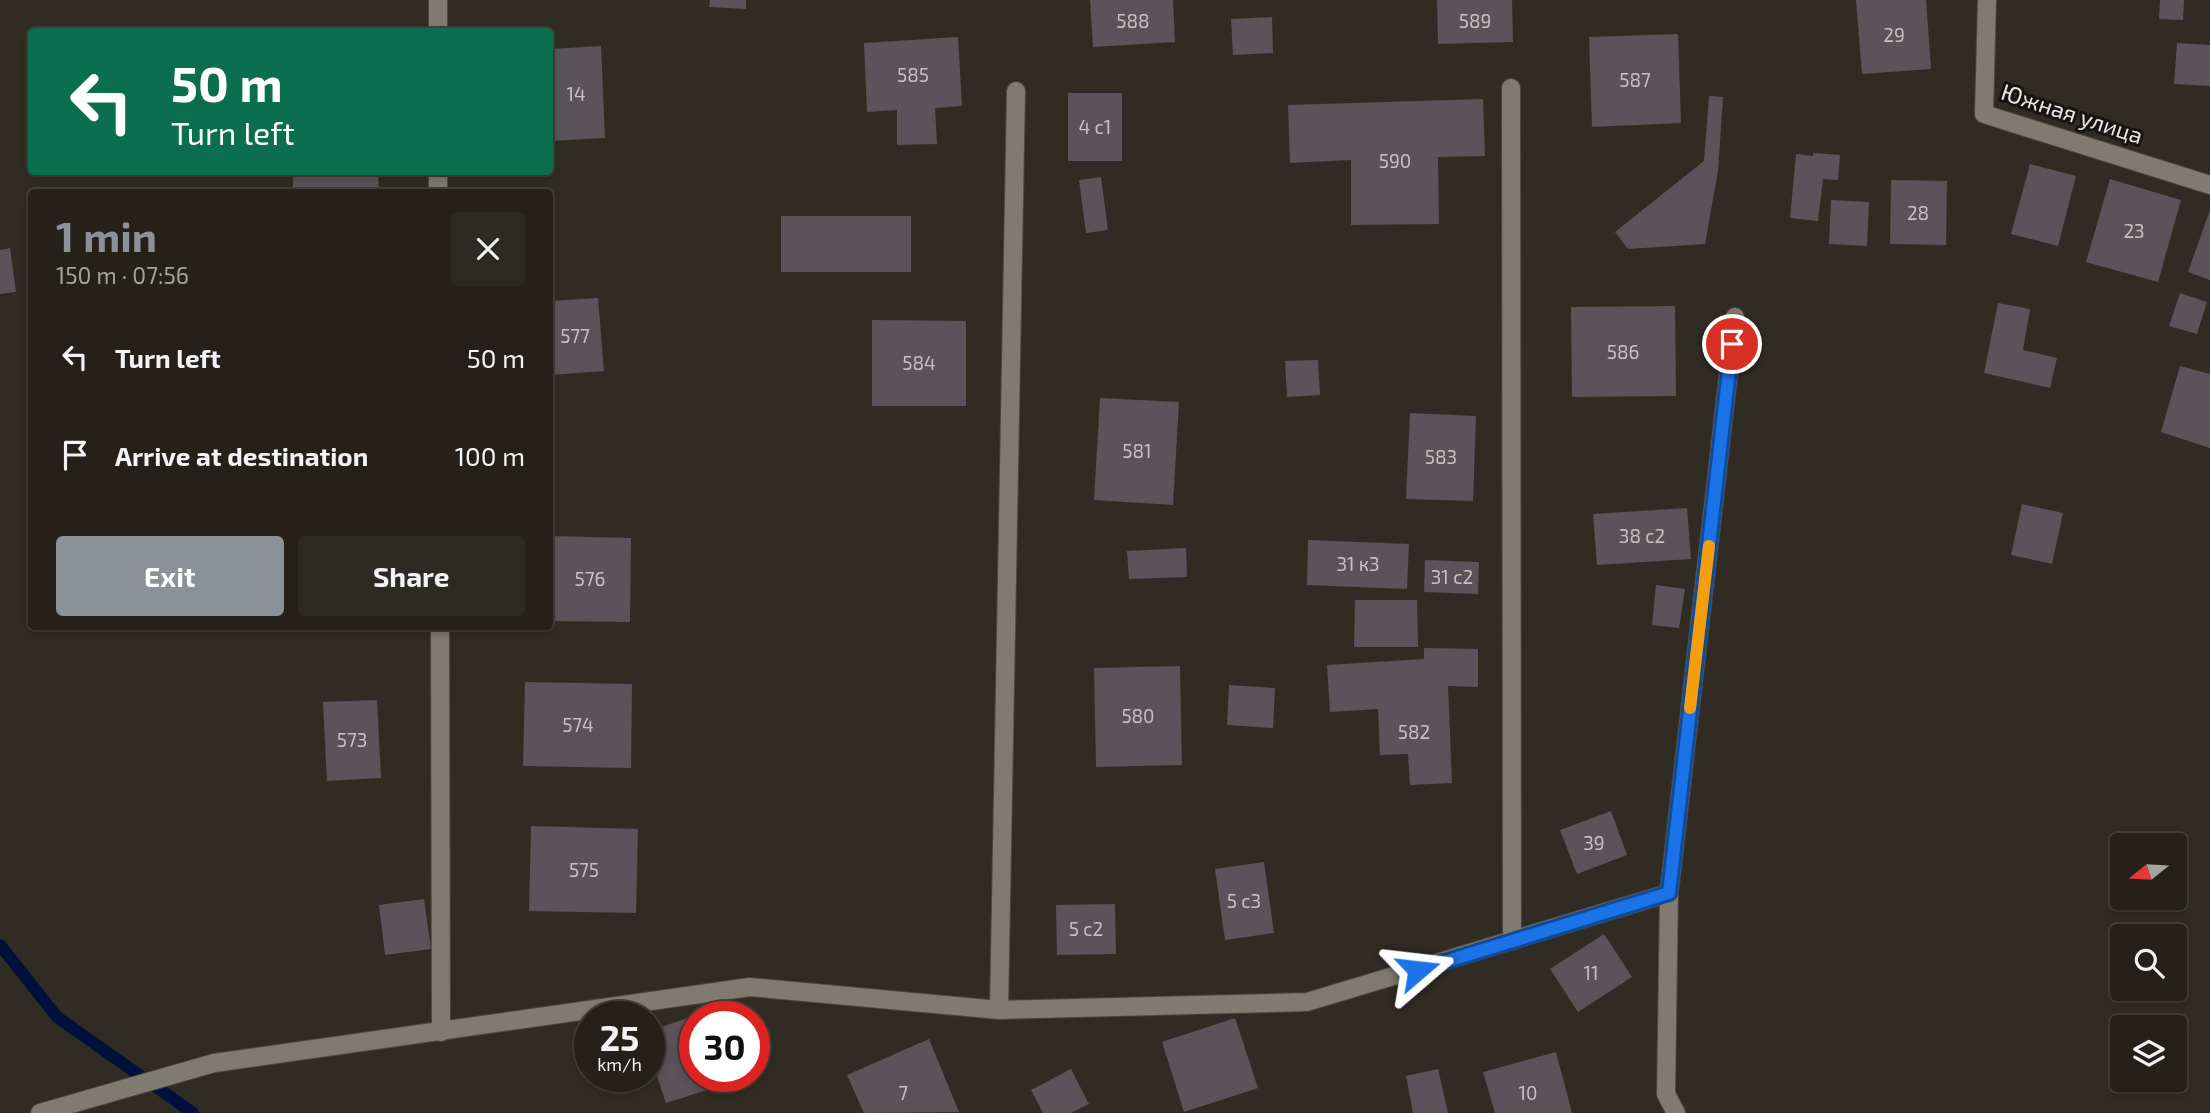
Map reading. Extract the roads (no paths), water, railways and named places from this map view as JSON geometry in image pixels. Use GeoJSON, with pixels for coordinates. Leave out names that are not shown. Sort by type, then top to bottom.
{"type":"FeatureCollection","features":[{"type":"Feature","properties":{"kind":"street"},"geometry":{"type":"LineString","coordinates":[[438,0],[438,28]]}},
{"type":"Feature","properties":{"kind":"street","name":"Южная улица"},"geometry":{"type":"LineString","coordinates":[[1987,0],[1984,114],[2210,185]]}},
{"type":"Feature","properties":{"kind":"street"},"geometry":{"type":"LineString","coordinates":[[1511,88],[1512,941]]}},
{"type":"Feature","properties":{"kind":"street"},"geometry":{"type":"LineString","coordinates":[[999,1010],[1016,91]]}},
{"type":"Feature","properties":{"kind":"street"},"geometry":{"type":"LineString","coordinates":[[1676,1113],[1666,1094],[1669,893],[1735,317]]}},
{"type":"Feature","properties":{"kind":"street"},"geometry":{"type":"LineString","coordinates":[[440,630],[442,1032]]}},
{"type":"Feature","properties":{"kind":"street"},"geometry":{"type":"LineString","coordinates":[[40,1113],[214,1063],[750,987],[999,1010],[1307,1002],[1669,893]]}},
{"type":"Feature","properties":{"kind":"waterway"},"geometry":{"type":"LineString","coordinates":[[0,945],[57,1017],[193,1113]]}}]}
